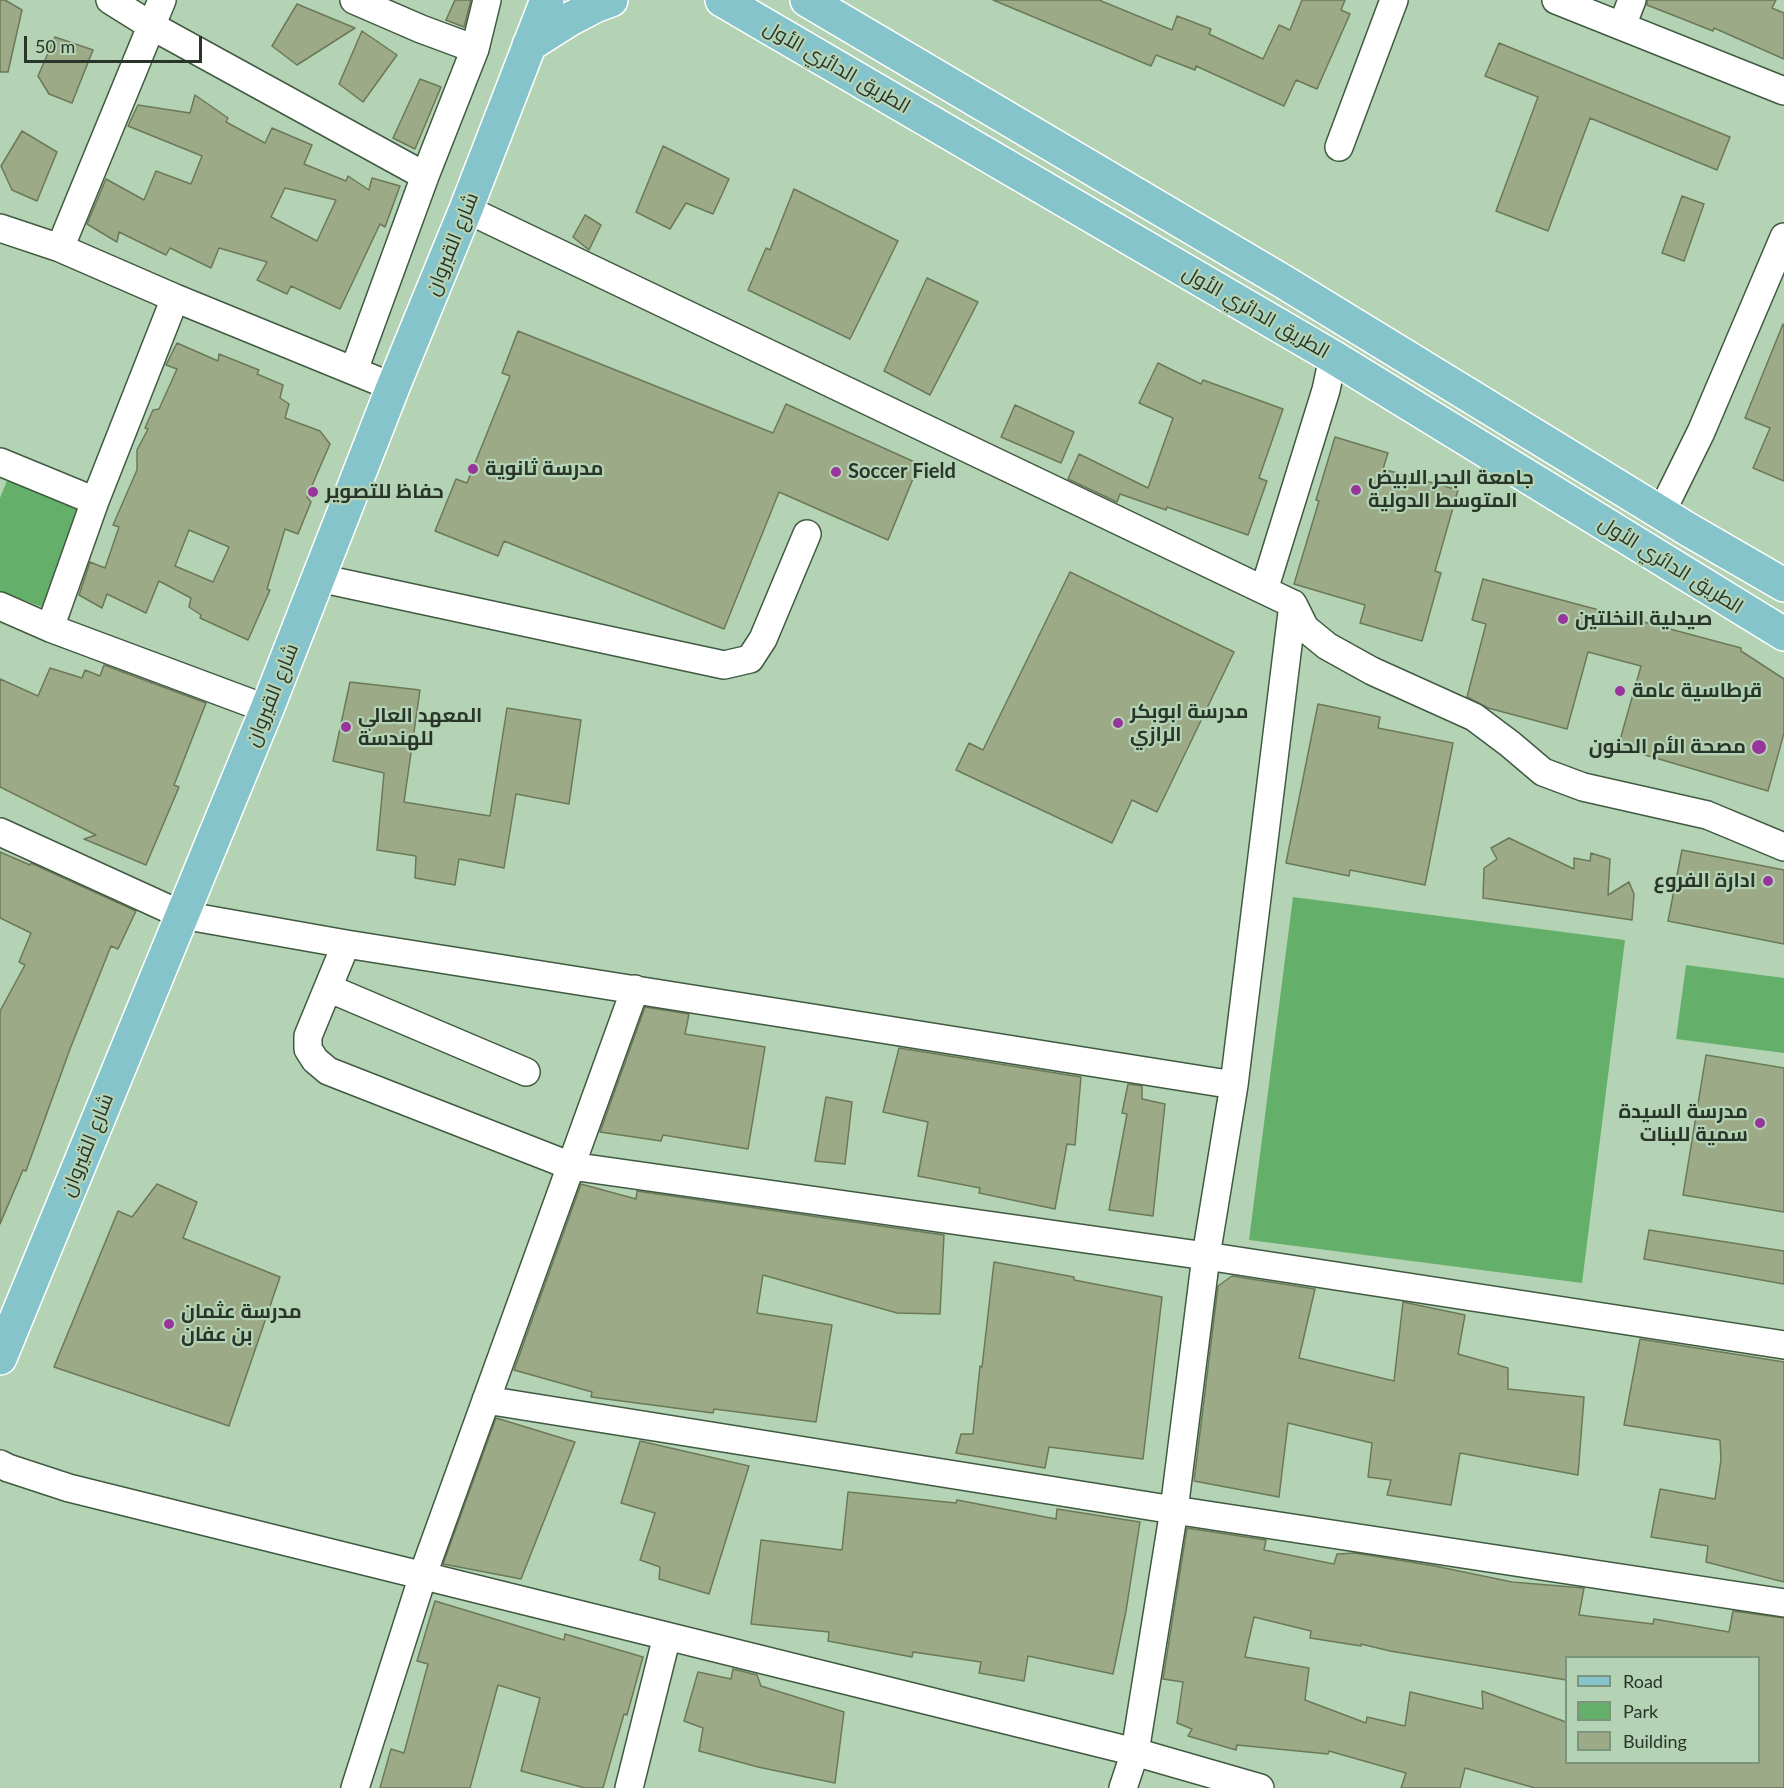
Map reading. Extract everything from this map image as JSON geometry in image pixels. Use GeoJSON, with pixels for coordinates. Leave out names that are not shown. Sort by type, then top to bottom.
{"type":"FeatureCollection","features":[{"type":"Feature","properties":{"kind":"main road"},"geometry":{"type":"LineString","coordinates":[[536,19],[570,19],[611,0]]}},
{"type":"Feature","properties":{"kind":"main road","name":"الطريق الدائري الأول"},"geometry":{"type":"LineString","coordinates":[[722,0],[1333,357],[1784,634]]}},
{"type":"Feature","properties":{"kind":"main road","name":"الطريق الدائري الأول"},"geometry":{"type":"LineString","coordinates":[[807,0],[1284,282],[1661,513],[1784,585]]}},
{"type":"Feature","properties":{"kind":"main road","name":"شارع القيروان"},"geometry":{"type":"LineString","coordinates":[[0,1358],[267,709],[393,387],[466,209],[536,19]]}},
{"type":"Feature","properties":{"kind":"street"},"geometry":{"type":"LineString","coordinates":[[110,0],[150,25],[425,176]]}},
{"type":"Feature","properties":{"kind":"street"},"geometry":{"type":"LineString","coordinates":[[60,248],[162,0]]}},
{"type":"Feature","properties":{"kind":"street"},"geometry":{"type":"LineString","coordinates":[[354,0],[475,49]]}},
{"type":"Feature","properties":{"kind":"street"},"geometry":{"type":"LineString","coordinates":[[354,370],[425,176],[475,49],[488,0]]}},
{"type":"Feature","properties":{"kind":"street"},"geometry":{"type":"LineString","coordinates":[[1339,147],[1394,0]]}},
{"type":"Feature","properties":{"kind":"street"},"geometry":{"type":"LineString","coordinates":[[1556,0],[1784,91]]}},
{"type":"Feature","properties":{"kind":"street"},"geometry":{"type":"LineString","coordinates":[[1622,26],[1632,0]]}},
{"type":"Feature","properties":{"kind":"street"},"geometry":{"type":"LineString","coordinates":[[466,209],[1293,604],[1305,628],[1328,646],[1372,671],[1474,717],[1543,772],[1583,787],[1707,815],[1784,847]]}},
{"type":"Feature","properties":{"kind":"street"},"geometry":{"type":"LineString","coordinates":[[0,228],[60,248],[175,298],[393,387]]}},
{"type":"Feature","properties":{"kind":"street"},"geometry":{"type":"LineString","coordinates":[[1661,513],[1701,432],[1784,237]]}},
{"type":"Feature","properties":{"kind":"street"},"geometry":{"type":"LineString","coordinates":[[50,628],[95,501],[175,298]]}},
{"type":"Feature","properties":{"kind":"street"},"geometry":{"type":"LineString","coordinates":[[1264,590],[1326,390],[1333,357]]}},
{"type":"Feature","properties":{"kind":"street"},"geometry":{"type":"LineString","coordinates":[[0,464],[95,501]]}},
{"type":"Feature","properties":{"kind":"street"},"geometry":{"type":"LineString","coordinates":[[319,578],[724,664],[750,659],[763,639],[807,534]]}},
{"type":"Feature","properties":{"kind":"street"},"geometry":{"type":"LineString","coordinates":[[1123,1788],[1135,1752],[1174,1510],[1206,1256],[1234,1085],[1293,604]]}},
{"type":"Feature","properties":{"kind":"street"},"geometry":{"type":"LineString","coordinates":[[0,606],[50,628],[267,709]]}},
{"type":"Feature","properties":{"kind":"street"},"geometry":{"type":"LineString","coordinates":[[0,832],[182,915],[346,944],[1234,1085]]}},
{"type":"Feature","properties":{"kind":"street"},"geometry":{"type":"LineString","coordinates":[[346,944],[308,1036],[308,1049],[315,1060],[328,1071],[571,1166],[1206,1256],[1784,1345]]}},
{"type":"Feature","properties":{"kind":"street"},"geometry":{"type":"LineString","coordinates":[[328,988],[526,1072]]}},
{"type":"Feature","properties":{"kind":"street"},"geometry":{"type":"LineString","coordinates":[[355,1788],[423,1576],[635,989]]}},
{"type":"Feature","properties":{"kind":"street"},"geometry":{"type":"LineString","coordinates":[[486,1400],[1174,1510],[1784,1603]]}},
{"type":"Feature","properties":{"kind":"street"},"geometry":{"type":"LineString","coordinates":[[0,1464],[69,1488],[1135,1752],[1260,1788]]}},
{"type":"Feature","properties":{"kind":"street"},"geometry":{"type":"LineString","coordinates":[[629,1788],[667,1636]]}},
{"type":"Feature","properties":{"kind":"green space"},"geometry":{"type":"Polygon","coordinates":[[[8,478],[80,506],[42,607],[0,591],[0,498],[8,478]]]}},
{"type":"Feature","properties":{"kind":"green space"},"geometry":{"type":"Polygon","coordinates":[[[1293,897],[1625,940],[1582,1283],[1249,1240],[1293,897]]]}},
{"type":"Feature","properties":{"kind":"green space"},"geometry":{"type":"Polygon","coordinates":[[[1686,965],[1784,978],[1784,1053],[1676,1039],[1686,965]]]}},
{"type":"Feature","properties":{"kind":"building"},"geometry":{"type":"Polygon","coordinates":[[[0,0],[5,0],[22,10],[8,72],[0,72],[0,0]]]}},
{"type":"Feature","properties":{"kind":"building"},"geometry":{"type":"Polygon","coordinates":[[[455,0],[471,0],[464,27],[446,20],[455,0]]]}},
{"type":"Feature","properties":{"kind":"building"},"geometry":{"type":"Polygon","coordinates":[[[993,0],[1099,0],[1172,30],[1177,16],[1211,29],[1209,34],[1263,59],[1279,25],[1290,30],[1302,0],[1345,0],[1341,10],[1350,14],[1317,89],[1296,80],[1284,106],[1196,66],[1195,70],[1156,55],[1151,66],[993,0]]]}},
{"type":"Feature","properties":{"kind":"building"},"geometry":{"type":"Polygon","coordinates":[[[1647,0],[1776,0],[1772,8],[1784,13],[1784,59],[1714,28],[1713,31],[1647,5],[1647,0]]]}},
{"type":"Feature","properties":{"kind":"building"},"geometry":{"type":"Polygon","coordinates":[[[297,4],[355,28],[297,65],[272,46],[297,4]]]}},
{"type":"Feature","properties":{"kind":"building"},"geometry":{"type":"Polygon","coordinates":[[[362,31],[397,55],[363,102],[339,84],[362,31]]]}},
{"type":"Feature","properties":{"kind":"building"},"geometry":{"type":"Polygon","coordinates":[[[55,37],[93,50],[72,103],[49,94],[38,76],[55,37]]]}},
{"type":"Feature","properties":{"kind":"building"},"geometry":{"type":"Polygon","coordinates":[[[1499,43],[1730,137],[1717,170],[1590,118],[1548,231],[1496,211],[1538,97],[1485,76],[1499,43]]]}},
{"type":"Feature","properties":{"kind":"building"},"geometry":{"type":"Polygon","coordinates":[[[420,79],[441,87],[415,149],[393,138],[420,79]]]}},
{"type":"Feature","properties":{"kind":"building"},"geometry":{"type":"Polygon","coordinates":[[[195,95],[228,118],[226,122],[265,143],[272,128],[312,145],[304,164],[346,181],[348,176],[369,190],[372,178],[400,186],[385,227],[380,224],[340,309],[291,286],[287,294],[257,280],[267,262],[219,248],[211,268],[170,248],[166,255],[119,232],[117,242],[87,224],[106,179],[144,200],[156,171],[191,184],[202,156],[128,126],[138,105],[190,113],[195,95]],[[285,188],[271,217],[317,241],[336,200],[285,188]]]}},
{"type":"Feature","properties":{"kind":"building"},"geometry":{"type":"Polygon","coordinates":[[[22,131],[57,152],[37,201],[12,190],[1,166],[22,131]]]}},
{"type":"Feature","properties":{"kind":"building"},"geometry":{"type":"Polygon","coordinates":[[[663,146],[729,179],[713,214],[686,203],[670,229],[636,212],[663,146]]]}},
{"type":"Feature","properties":{"kind":"building"},"geometry":{"type":"Polygon","coordinates":[[[794,189],[898,241],[850,339],[748,290],[766,248],[770,250],[794,189]]]}},
{"type":"Feature","properties":{"kind":"building"},"geometry":{"type":"Polygon","coordinates":[[[1682,196],[1704,204],[1684,261],[1662,253],[1682,196]]]}},
{"type":"Feature","properties":{"kind":"building"},"geometry":{"type":"Polygon","coordinates":[[[585,215],[601,225],[589,250],[573,237],[585,215]]]}},
{"type":"Feature","properties":{"kind":"building"},"geometry":{"type":"Polygon","coordinates":[[[927,278],[978,302],[930,395],[884,371],[927,278]]]}},
{"type":"Feature","properties":{"kind":"building"},"geometry":{"type":"Polygon","coordinates":[[[1783,324],[1784,481],[1753,468],[1770,428],[1745,418],[1783,324]]]}},
{"type":"Feature","properties":{"kind":"building"},"geometry":{"type":"Polygon","coordinates":[[[518,331],[773,433],[786,404],[919,464],[888,540],[779,492],[724,629],[504,541],[498,556],[435,531],[456,479],[467,483],[510,376],[502,373],[518,331]]]}},
{"type":"Feature","properties":{"kind":"building"},"geometry":{"type":"Polygon","coordinates":[[[177,343],[218,361],[219,354],[259,370],[257,374],[283,385],[280,398],[289,404],[285,418],[320,431],[330,444],[307,497],[311,502],[298,534],[285,529],[267,589],[270,590],[248,640],[200,618],[201,615],[189,607],[191,598],[159,581],[146,613],[107,594],[102,608],[79,595],[90,562],[105,568],[119,527],[113,525],[137,470],[137,450],[148,429],[145,428],[153,410],[159,409],[177,369],[166,365],[177,343]],[[189,530],[175,566],[213,582],[229,547],[189,530]]]}},
{"type":"Feature","properties":{"kind":"building"},"geometry":{"type":"Polygon","coordinates":[[[1158,363],[1201,384],[1203,380],[1283,409],[1259,478],[1267,481],[1248,535],[1167,507],[1166,510],[1120,494],[1117,502],[1068,479],[1079,454],[1148,488],[1173,418],[1139,403],[1158,363]]]}},
{"type":"Feature","properties":{"kind":"building"},"geometry":{"type":"Polygon","coordinates":[[[1015,405],[1074,432],[1061,463],[1001,437],[1015,405]]]}},
{"type":"Feature","properties":{"kind":"building"},"geometry":{"type":"Polygon","coordinates":[[[1335,437],[1388,453],[1383,469],[1458,490],[1435,571],[1441,573],[1422,641],[1360,623],[1365,605],[1294,584],[1335,437]]]}},
{"type":"Feature","properties":{"kind":"building"},"geometry":{"type":"Polygon","coordinates":[[[1070,572],[1234,652],[1157,812],[1132,800],[1112,843],[956,770],[969,743],[983,750],[1070,572]]]}},
{"type":"Feature","properties":{"kind":"building"},"geometry":{"type":"Polygon","coordinates":[[[1483,579],[1741,648],[1741,651],[1784,679],[1784,733],[1768,791],[1618,747],[1641,666],[1588,652],[1567,729],[1488,708],[1467,697],[1486,624],[1472,620],[1483,579]]]}},
{"type":"Feature","properties":{"kind":"building"},"geometry":{"type":"Polygon","coordinates":[[[104,665],[206,703],[174,785],[179,787],[146,865],[84,839],[96,835],[0,787],[0,679],[38,696],[50,668],[82,678],[85,670],[100,676],[104,665]]]}},
{"type":"Feature","properties":{"kind":"building"},"geometry":{"type":"Polygon","coordinates":[[[350,682],[420,690],[404,802],[490,816],[507,708],[581,720],[569,804],[516,794],[504,868],[459,859],[455,885],[415,878],[416,856],[377,850],[384,773],[333,761],[350,682]]]}},
{"type":"Feature","properties":{"kind":"building"},"geometry":{"type":"Polygon","coordinates":[[[1318,704],[1380,717],[1378,728],[1453,743],[1425,885],[1350,870],[1349,876],[1286,863],[1318,704]]]}},
{"type":"Feature","properties":{"kind":"building"},"geometry":{"type":"Polygon","coordinates":[[[1509,838],[1574,869],[1574,858],[1590,861],[1591,853],[1610,859],[1608,895],[1629,882],[1634,894],[1632,920],[1483,898],[1484,868],[1497,859],[1491,848],[1509,838]]]}},
{"type":"Feature","properties":{"kind":"building"},"geometry":{"type":"Polygon","coordinates":[[[1682,850],[1784,870],[1784,944],[1668,921],[1682,850]]]}},
{"type":"Feature","properties":{"kind":"building"},"geometry":{"type":"Polygon","coordinates":[[[0,852],[30,865],[31,863],[136,911],[118,949],[111,946],[70,1049],[26,1171],[23,1170],[0,1224],[0,1011],[25,965],[19,962],[31,933],[0,918],[0,852]]]}},
{"type":"Feature","properties":{"kind":"building"},"geometry":{"type":"Polygon","coordinates":[[[645,1007],[689,1014],[685,1034],[765,1047],[748,1149],[663,1135],[661,1141],[600,1132],[645,1007]]]}},
{"type":"Feature","properties":{"kind":"building"},"geometry":{"type":"Polygon","coordinates":[[[899,1048],[1081,1077],[1075,1145],[1067,1144],[1055,1209],[979,1193],[980,1188],[918,1176],[928,1122],[883,1112],[899,1048]]]}},
{"type":"Feature","properties":{"kind":"building"},"geometry":{"type":"Polygon","coordinates":[[[1706,1055],[1784,1068],[1784,1212],[1683,1195],[1706,1055]]]}},
{"type":"Feature","properties":{"kind":"building"},"geometry":{"type":"Polygon","coordinates":[[[1128,1084],[1142,1086],[1142,1099],[1165,1104],[1153,1216],[1109,1210],[1127,1114],[1122,1113],[1128,1084]]]}},
{"type":"Feature","properties":{"kind":"building"},"geometry":{"type":"Polygon","coordinates":[[[826,1097],[852,1102],[845,1164],[815,1161],[826,1097]]]}},
{"type":"Feature","properties":{"kind":"building"},"geometry":{"type":"Polygon","coordinates":[[[157,1184],[197,1202],[183,1238],[280,1277],[229,1426],[54,1367],[118,1211],[132,1217],[157,1184]]]}},
{"type":"Feature","properties":{"kind":"building"},"geometry":{"type":"Polygon","coordinates":[[[581,1184],[636,1199],[637,1191],[944,1235],[940,1314],[897,1313],[763,1275],[757,1313],[832,1325],[816,1422],[714,1409],[713,1413],[591,1397],[592,1392],[514,1370],[581,1184]]]}},
{"type":"Feature","properties":{"kind":"building"},"geometry":{"type":"Polygon","coordinates":[[[1649,1230],[1784,1251],[1784,1284],[1644,1259],[1649,1230]]]}},
{"type":"Feature","properties":{"kind":"building"},"geometry":{"type":"Polygon","coordinates":[[[994,1262],[1162,1297],[1143,1459],[1049,1447],[1045,1468],[956,1453],[961,1434],[973,1434],[994,1262]]]}},
{"type":"Feature","properties":{"kind":"building"},"geometry":{"type":"Polygon","coordinates":[[[1232,1276],[1315,1289],[1299,1358],[1394,1381],[1403,1302],[1465,1315],[1458,1354],[1508,1368],[1508,1389],[1584,1397],[1578,1475],[1460,1453],[1451,1505],[1387,1495],[1391,1480],[1368,1477],[1372,1443],[1288,1423],[1279,1497],[1194,1481],[1218,1286],[1232,1276]]]}},
{"type":"Feature","properties":{"kind":"building"},"geometry":{"type":"Polygon","coordinates":[[[1640,1339],[1784,1362],[1784,1582],[1706,1562],[1708,1546],[1651,1537],[1660,1489],[1715,1499],[1721,1460],[1720,1440],[1624,1425],[1640,1339]]]}},
{"type":"Feature","properties":{"kind":"building"},"geometry":{"type":"Polygon","coordinates":[[[496,1418],[575,1442],[521,1579],[443,1564],[496,1418]]]}},
{"type":"Feature","properties":{"kind":"building"},"geometry":{"type":"Polygon","coordinates":[[[640,1441],[749,1466],[709,1594],[659,1579],[660,1567],[640,1560],[655,1513],[621,1503],[640,1441]]]}},
{"type":"Feature","properties":{"kind":"building"},"geometry":{"type":"Polygon","coordinates":[[[848,1492],[956,1503],[957,1500],[1056,1519],[1057,1509],[1140,1522],[1113,1674],[1028,1656],[1024,1681],[979,1673],[981,1662],[913,1652],[912,1657],[828,1641],[829,1632],[751,1624],[761,1540],[842,1550],[848,1492]]]}},
{"type":"Feature","properties":{"kind":"building"},"geometry":{"type":"Polygon","coordinates":[[[1187,1528],[1266,1540],[1264,1550],[1334,1564],[1337,1554],[1355,1553],[1512,1582],[1584,1588],[1579,1615],[1653,1624],[1654,1619],[1729,1632],[1733,1611],[1784,1618],[1784,1788],[1535,1788],[1465,1768],[1460,1788],[1401,1788],[1406,1773],[1329,1751],[1328,1754],[1237,1745],[1236,1750],[1188,1736],[1192,1729],[1177,1723],[1183,1682],[1163,1679],[1187,1528]],[[1254,1617],[1245,1657],[1309,1668],[1305,1700],[1366,1723],[1367,1717],[1405,1726],[1410,1692],[1483,1709],[1482,1691],[1565,1722],[1565,1764],[1760,1764],[1760,1656],[1565,1656],[1565,1680],[1390,1651],[1361,1644],[1361,1646],[1310,1638],[1311,1631],[1254,1617]]]}},
{"type":"Feature","properties":{"kind":"building"},"geometry":{"type":"Polygon","coordinates":[[[435,1601],[564,1640],[565,1634],[643,1657],[603,1788],[585,1788],[521,1771],[540,1698],[498,1685],[470,1788],[380,1788],[391,1749],[404,1753],[428,1664],[417,1661],[435,1601]]]}},
{"type":"Feature","properties":{"kind":"building"},"geometry":{"type":"Polygon","coordinates":[[[733,1669],[757,1675],[761,1686],[844,1712],[835,1783],[758,1767],[699,1751],[703,1728],[684,1721],[698,1672],[731,1679],[733,1669]]]}},
{"type":"Feature","properties":{"kind":"place","name":"مدرسة ثانوية"},"geometry":{"type":"Point","coordinates":[473,469]}},
{"type":"Feature","properties":{"kind":"place","name":"Soccer Field"},"geometry":{"type":"Point","coordinates":[836,472]}},
{"type":"Feature","properties":{"kind":"place","name":"جامعة البحر الابيض المتوسط الدولية"},"geometry":{"type":"Point","coordinates":[1356,490]}},
{"type":"Feature","properties":{"kind":"place","name":"حفاظ للتصوير"},"geometry":{"type":"Point","coordinates":[313,492]}},
{"type":"Feature","properties":{"kind":"place","name":"صيدلية النخلتين"},"geometry":{"type":"Point","coordinates":[1563,619]}},
{"type":"Feature","properties":{"kind":"place","name":"قرطاسية عامة"},"geometry":{"type":"Point","coordinates":[1620,691]}},
{"type":"Feature","properties":{"kind":"place","name":"مدرسة ابوبكر الرازي"},"geometry":{"type":"Point","coordinates":[1118,723]}},
{"type":"Feature","properties":{"kind":"place","name":"المعهد العالي للهندسة"},"geometry":{"type":"Point","coordinates":[346,727]}},
{"type":"Feature","properties":{"kind":"place","name":"مصحة الأم الحنون"},"geometry":{"type":"Point","coordinates":[1759,747]}},
{"type":"Feature","properties":{"kind":"place","name":"ادارة الفروع"},"geometry":{"type":"Point","coordinates":[1768,881]}},
{"type":"Feature","properties":{"kind":"place","name":"مدرسة السيدة سمية للبنات"},"geometry":{"type":"Point","coordinates":[1760,1123]}},
{"type":"Feature","properties":{"kind":"place","name":"مدرسة عثمان بن عفان"},"geometry":{"type":"Point","coordinates":[169,1324]}}]}
